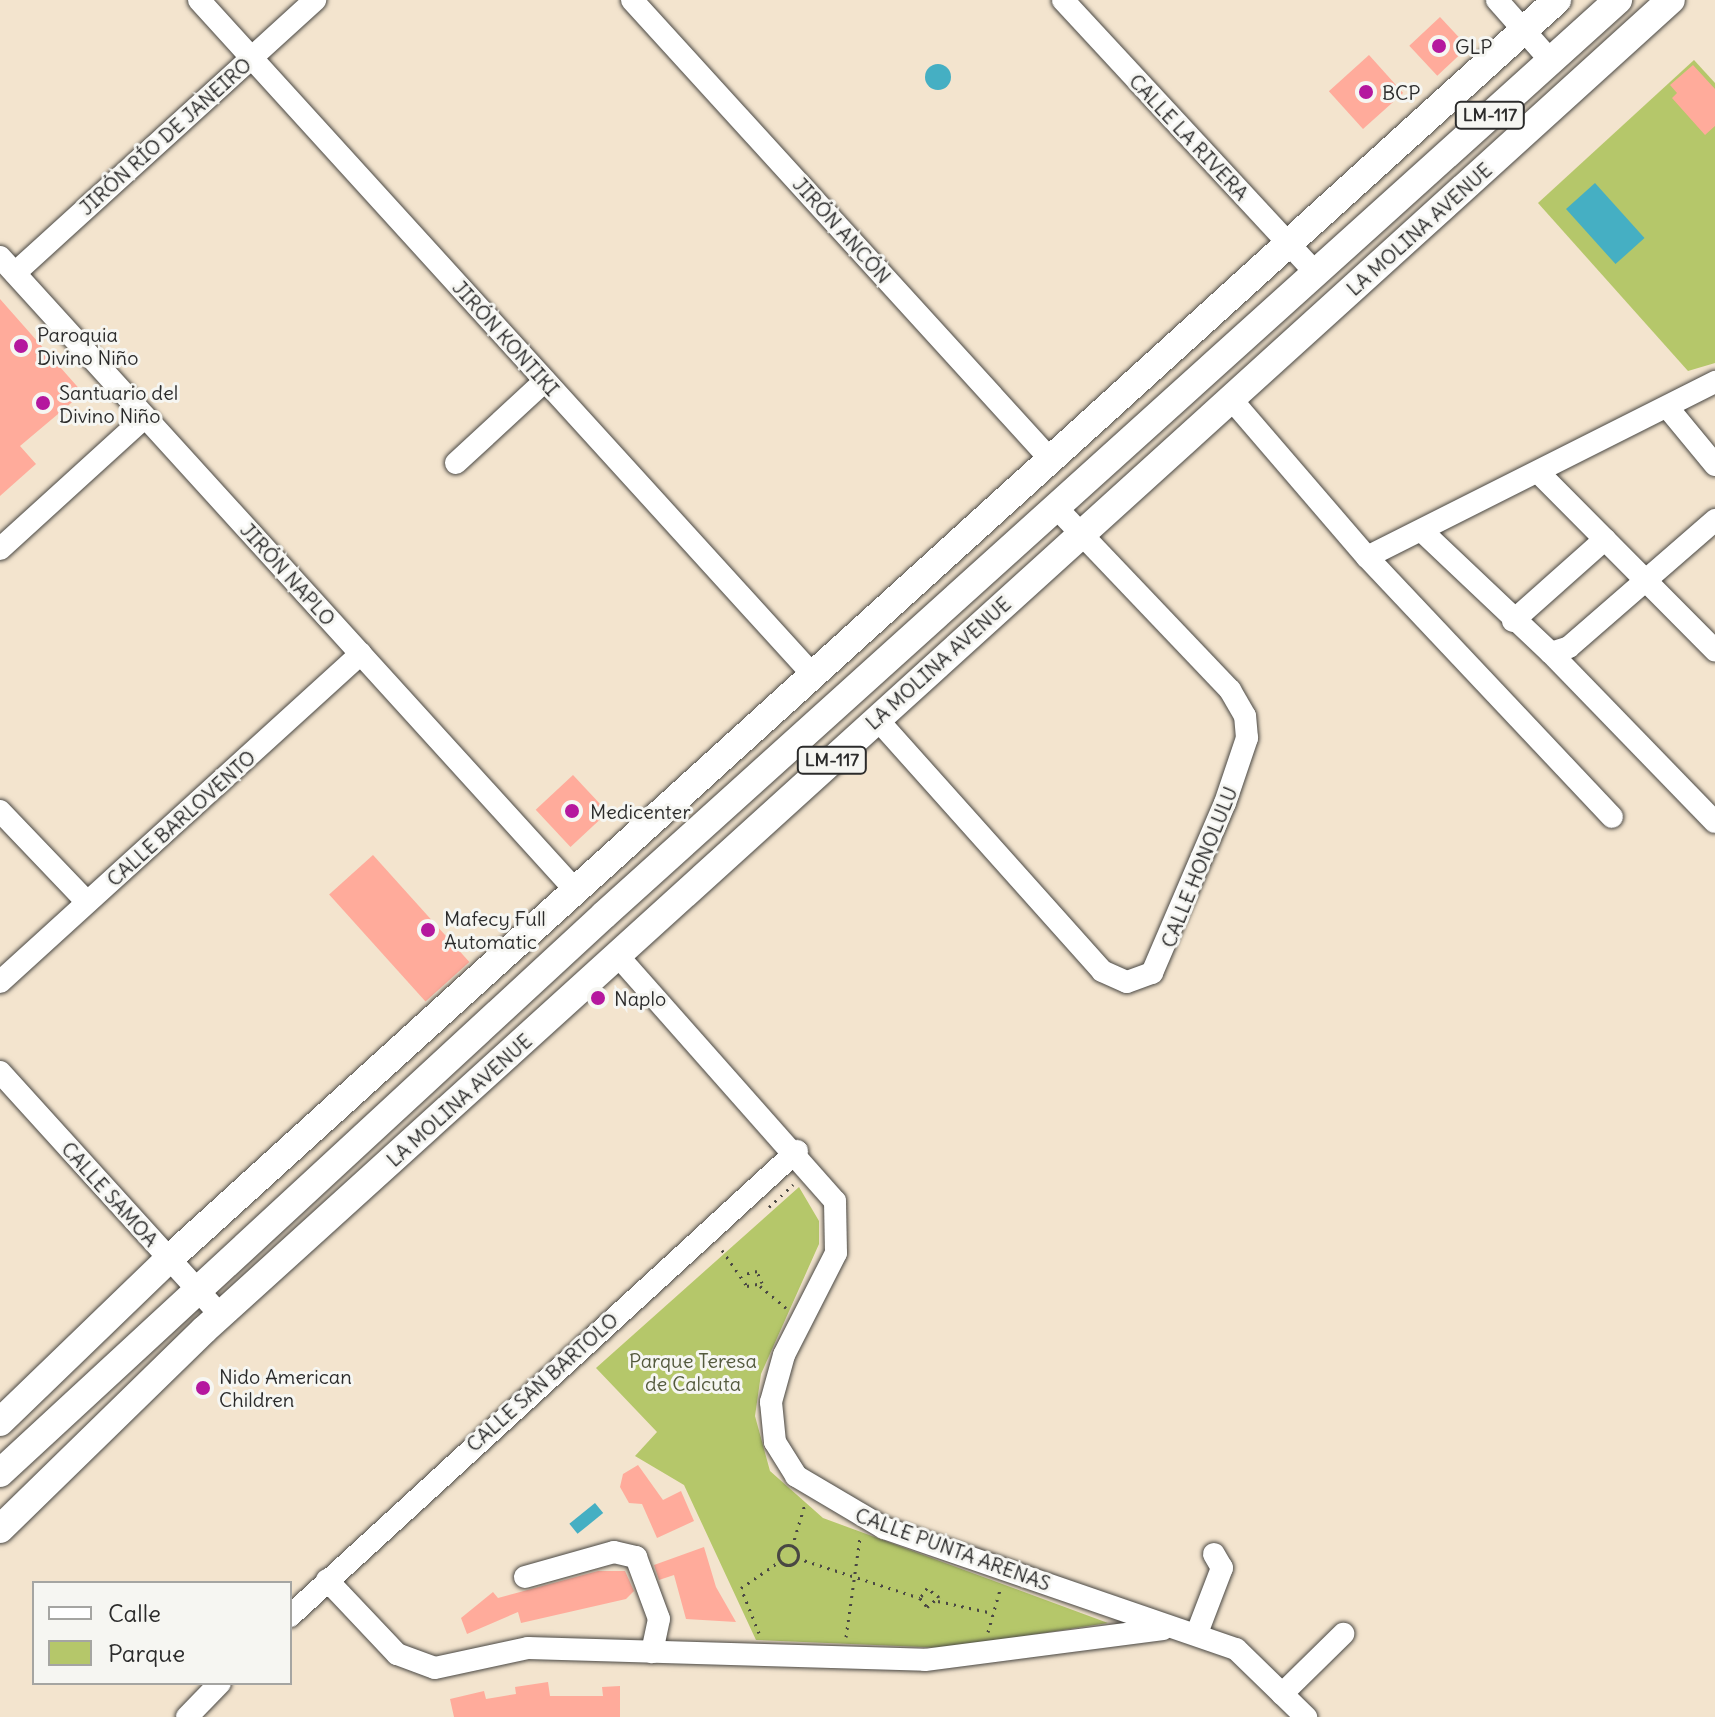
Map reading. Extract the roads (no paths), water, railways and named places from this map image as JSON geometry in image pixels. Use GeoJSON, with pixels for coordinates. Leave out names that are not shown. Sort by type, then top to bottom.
{"type":"FeatureCollection","features":[{"type":"Feature","properties":{"kind":"main road","name":"LM-117"},"geometry":{"type":"LineString","coordinates":[[0,1422],[169,1259],[1557,0]]}},
{"type":"Feature","properties":{"kind":"main road","name":"LA MOLINA AVENUE"},"geometry":{"type":"LineString","coordinates":[[0,1473],[196,1288],[1618,0]]}},
{"type":"Feature","properties":{"kind":"main road","name":"LA MOLINA AVENUE"},"geometry":{"type":"LineString","coordinates":[[0,1529],[221,1316],[1671,0]]}},
{"type":"Feature","properties":{"kind":"main road"},"geometry":{"type":"LineString","coordinates":[[1430,170],[1438,213]]}},
{"type":"Feature","properties":{"kind":"street","name":"JIRÓN KONTIKI"},"geometry":{"type":"LineString","coordinates":[[199,0],[813,675]]}},
{"type":"Feature","properties":{"kind":"street","name":"JIRÓN RÍO DE JANEIRO"},"geometry":{"type":"LineString","coordinates":[[7,265],[315,0]]}},
{"type":"Feature","properties":{"kind":"street","name":"JIRÓN ANCÓN"},"geometry":{"type":"LineString","coordinates":[[632,0],[1051,460]]}},
{"type":"Feature","properties":{"kind":"street","name":"CALLE LA RIVERA"},"geometry":{"type":"LineString","coordinates":[[1063,0],[1316,273]]}},
{"type":"Feature","properties":{"kind":"street"},"geometry":{"type":"LineString","coordinates":[[1497,0],[1551,61]]}},
{"type":"Feature","properties":{"kind":"street","name":"JIRÓN NAPLO"},"geometry":{"type":"LineString","coordinates":[[7,265],[576,891]]}},
{"type":"Feature","properties":{"kind":"street"},"geometry":{"type":"LineString","coordinates":[[456,463],[545,381]]}},
{"type":"Feature","properties":{"kind":"street"},"geometry":{"type":"LineString","coordinates":[[1367,557],[1423,532],[1715,382]]}},
{"type":"Feature","properties":{"kind":"street"},"geometry":{"type":"LineString","coordinates":[[1231,399],[1367,557],[1612,817]]}},
{"type":"Feature","properties":{"kind":"street"},"geometry":{"type":"LineString","coordinates":[[1668,408],[1715,465]]}},
{"type":"Feature","properties":{"kind":"street"},"geometry":{"type":"LineString","coordinates":[[0,549],[145,417]]}},
{"type":"Feature","properties":{"kind":"street"},"geometry":{"type":"LineString","coordinates":[[1539,473],[1715,650]]}},
{"type":"Feature","properties":{"kind":"street","name":"CALLE HONOLULU"},"geometry":{"type":"LineString","coordinates":[[877,719],[1102,971],[1118,981],[1145,978],[1163,957],[1247,727],[1237,698],[1056,507]]}},
{"type":"Feature","properties":{"kind":"street"},"geometry":{"type":"LineString","coordinates":[[1551,653],[1569,647],[1648,582],[1715,520]]}},
{"type":"Feature","properties":{"kind":"street"},"geometry":{"type":"LineString","coordinates":[[1423,532],[1513,621],[1551,653],[1715,822]]}},
{"type":"Feature","properties":{"kind":"street"},"geometry":{"type":"LineString","coordinates":[[1513,621],[1605,539]]}},
{"type":"Feature","properties":{"kind":"street","name":"CALLE BARLOVENTO"},"geometry":{"type":"LineString","coordinates":[[0,982],[361,654]]}},
{"type":"Feature","properties":{"kind":"street"},"geometry":{"type":"LineString","coordinates":[[0,811],[87,902]]}},
{"type":"Feature","properties":{"kind":"street","name":"CALLE PUNTA ARENAS"},"geometry":{"type":"LineString","coordinates":[[618,956],[829,1188],[841,1227],[836,1253],[773,1388],[772,1429],[787,1466],[818,1495],[872,1523],[1163,1629],[1197,1633],[1236,1649],[1306,1717]]}},
{"type":"Feature","properties":{"kind":"street","name":"CALLE SAMOA"},"geometry":{"type":"LineString","coordinates":[[0,1072],[221,1316]]}},
{"type":"Feature","properties":{"kind":"street","name":"CALLE SAN BARTOLO"},"geometry":{"type":"LineString","coordinates":[[292,1614],[797,1151]]}},
{"type":"Feature","properties":{"kind":"street"},"geometry":{"type":"LineString","coordinates":[[525,1577],[614,1552],[636,1557],[659,1619],[652,1652]]}},
{"type":"Feature","properties":{"kind":"street"},"geometry":{"type":"LineString","coordinates":[[1197,1633],[1222,1568],[1214,1554]]}},
{"type":"Feature","properties":{"kind":"street","name":"CALLE PUNTA ARENAS"},"geometry":{"type":"LineString","coordinates":[[327,1580],[414,1664],[435,1668],[528,1648],[925,1660],[1163,1629]]}},
{"type":"Feature","properties":{"kind":"street"},"geometry":{"type":"LineString","coordinates":[[1282,1694],[1343,1634]]}},
{"type":"Feature","properties":{"kind":"street"},"geometry":{"type":"LineString","coordinates":[[187,1717],[218,1685]]}},
{"type":"Feature","properties":{"kind":"water"},"geometry":{"type":"Polygon","coordinates":[[[938,64],[947,68],[951,77],[947,86],[938,90],[929,86],[925,77],[929,68],[938,64]]]}},
{"type":"Feature","properties":{"kind":"water"},"geometry":{"type":"Polygon","coordinates":[[[1595,183],[1645,238],[1616,264],[1566,209],[1595,183]]]}},
{"type":"Feature","properties":{"kind":"water"},"geometry":{"type":"Polygon","coordinates":[[[595,1503],[603,1513],[578,1534],[569,1524],[595,1503]]]}},
{"type":"Feature","properties":{"kind":"place","name":"GLP"},"geometry":{"type":"Point","coordinates":[1439,46]}},
{"type":"Feature","properties":{"kind":"place","name":"BCP"},"geometry":{"type":"Point","coordinates":[1366,92]}},
{"type":"Feature","properties":{"kind":"place","name":"Paroquia Divino Niño"},"geometry":{"type":"Point","coordinates":[21,346]}},
{"type":"Feature","properties":{"kind":"place","name":"Santuario del Divino Niño"},"geometry":{"type":"Point","coordinates":[43,403]}},
{"type":"Feature","properties":{"kind":"place","name":"Medicenter"},"geometry":{"type":"Point","coordinates":[572,811]}},
{"type":"Feature","properties":{"kind":"place","name":"Mafecy Full Automatic"},"geometry":{"type":"Point","coordinates":[428,930]}},
{"type":"Feature","properties":{"kind":"place","name":"Naplo"},"geometry":{"type":"Point","coordinates":[598,998]}},
{"type":"Feature","properties":{"kind":"place","name":"Nido American Children"},"geometry":{"type":"Point","coordinates":[203,1388]}},
{"type":"Feature","properties":{"kind":"park label","name":"Parque Teresa de Calcuta"},"geometry":{"type":"Point","coordinates":[693,1372]}}]}
